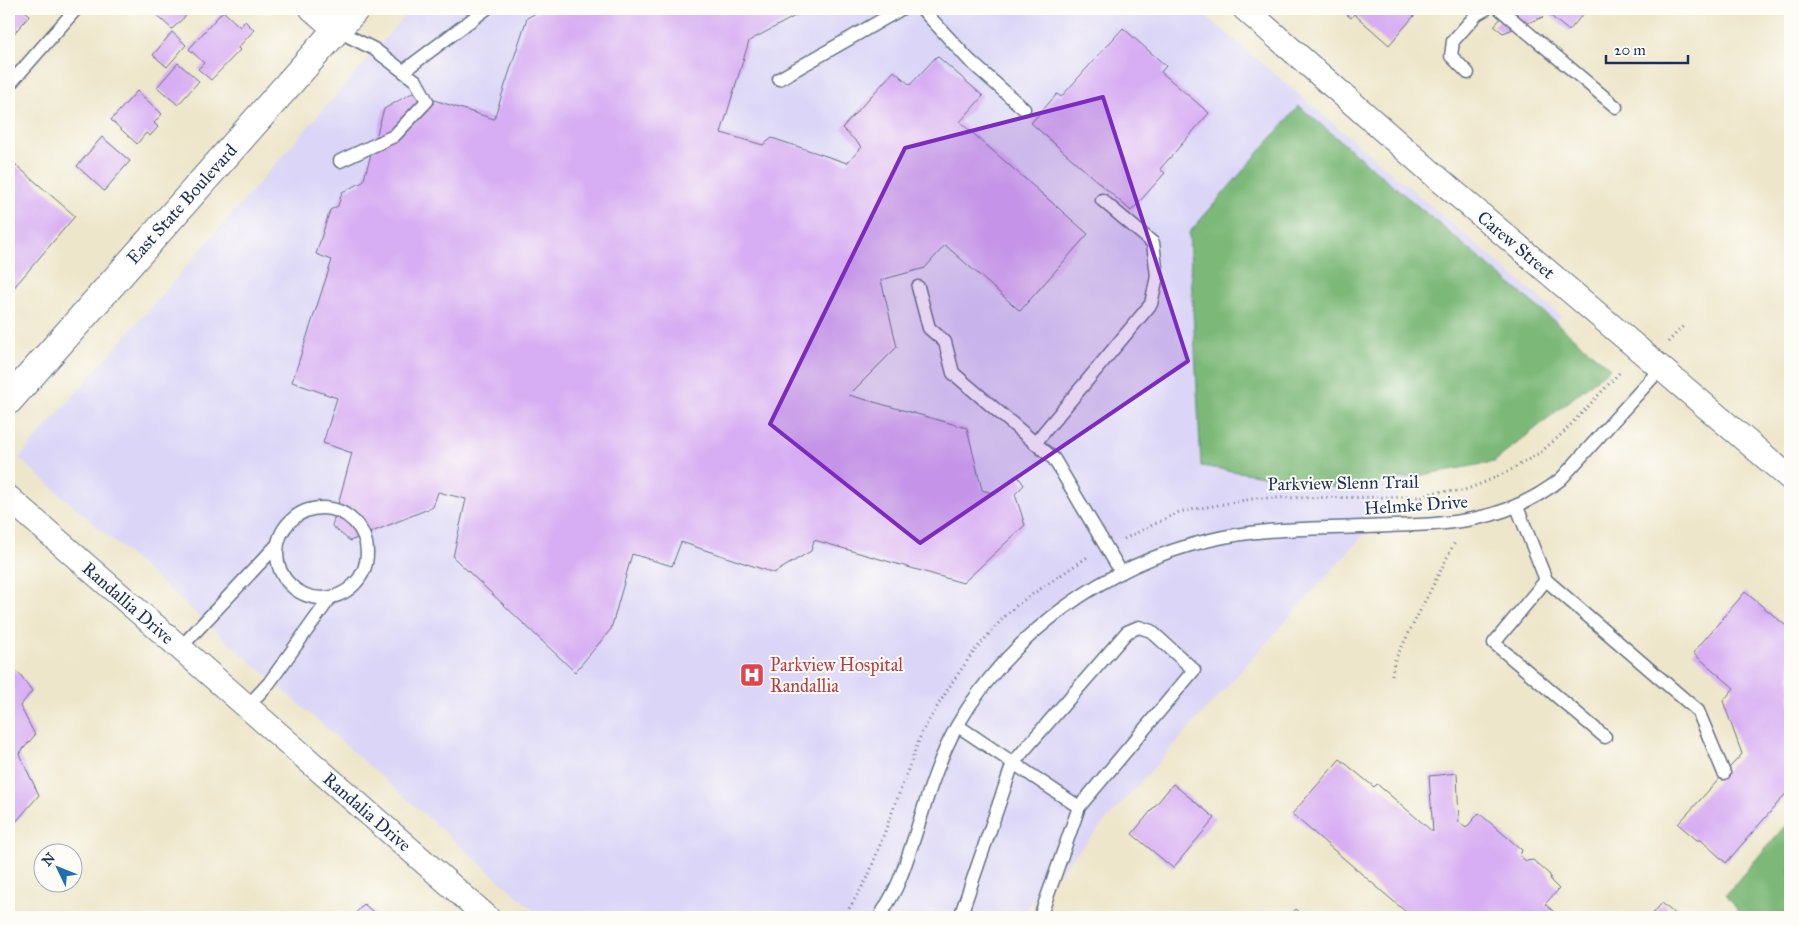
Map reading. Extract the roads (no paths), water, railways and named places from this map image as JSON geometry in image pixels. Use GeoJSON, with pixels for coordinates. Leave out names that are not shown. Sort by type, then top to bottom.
{"type":"FeatureCollection","features":[{"type":"Feature","properties":{"kind":"main road","name":"East State Boulevard"},"geometry":{"type":"LineString","coordinates":[[9,400],[356,9]]}},
{"type":"Feature","properties":{"kind":"street"},"geometry":{"type":"LineString","coordinates":[[312,9],[336,30]]}},
{"type":"Feature","properties":{"kind":"street","name":"Carew Street"},"geometry":{"type":"LineString","coordinates":[[1246,9],[1440,180],[1790,478]]}},
{"type":"Feature","properties":{"kind":"street","name":"Randallia Drive"},"geometry":{"type":"LineString","coordinates":[[9,498],[248,707]]}},
{"type":"Feature","properties":{"kind":"street","name":"Randalia Drive"},"geometry":{"type":"LineString","coordinates":[[248,707],[487,917]]}},
{"type":"Feature","properties":{"kind":"lane"},"geometry":{"type":"LineString","coordinates":[[9,85],[76,9]]}},
{"type":"Feature","properties":{"kind":"lane"},"geometry":{"type":"LineString","coordinates":[[405,70],[486,9]]}},
{"type":"Feature","properties":{"kind":"lane"},"geometry":{"type":"LineString","coordinates":[[779,79],[902,9]]}},
{"type":"Feature","properties":{"kind":"lane"},"geometry":{"type":"LineString","coordinates":[[922,9],[969,60],[1024,109]]}},
{"type":"Feature","properties":{"kind":"lane"},"geometry":{"type":"LineString","coordinates":[[1468,73],[1451,56],[1453,41],[1477,14],[1486,9]]}},
{"type":"Feature","properties":{"kind":"lane"},"geometry":{"type":"LineString","coordinates":[[1500,9],[1616,107]]}},
{"type":"Feature","properties":{"kind":"lane"},"geometry":{"type":"LineString","coordinates":[[336,30],[374,49],[416,81],[428,102],[394,136],[340,160]]}},
{"type":"Feature","properties":{"kind":"lane"},"geometry":{"type":"LineString","coordinates":[[1035,443],[1151,304],[1157,276],[1152,243],[1102,200]]}},
{"type":"Feature","properties":{"kind":"lane"},"geometry":{"type":"LineString","coordinates":[[918,287],[929,328],[945,342],[953,373],[1054,459],[1121,572]]}},
{"type":"Feature","properties":{"kind":"lane","name":"Helmke Drive"},"geometry":{"type":"LineString","coordinates":[[880,917],[898,883],[934,779],[958,726],[996,673],[1046,621],[1083,594],[1121,572],[1165,553],[1209,540],[1258,532],[1456,522],[1517,507],[1542,493],[1561,478],[1656,364]]}},
{"type":"Feature","properties":{"kind":"lane"},"geometry":{"type":"LineString","coordinates":[[1517,507],[1546,580],[1698,711],[1724,773]]}},
{"type":"Feature","properties":{"kind":"lane"},"geometry":{"type":"LineString","coordinates":[[329,508],[343,513],[354,521],[362,532],[367,546],[367,560],[363,574],[343,594],[330,598],[311,597],[294,590],[279,570],[276,558],[277,545],[282,532],[290,520],[309,510],[329,508]]}},
{"type":"Feature","properties":{"kind":"lane"},"geometry":{"type":"LineString","coordinates":[[180,648],[277,545]]}},
{"type":"Feature","properties":{"kind":"lane"},"geometry":{"type":"LineString","coordinates":[[1546,580],[1494,643],[1605,737]]}},
{"type":"Feature","properties":{"kind":"lane"},"geometry":{"type":"LineString","coordinates":[[248,707],[269,682],[330,598]]}},
{"type":"Feature","properties":{"kind":"lane"},"geometry":{"type":"LineString","coordinates":[[960,917],[1014,763],[1127,632],[1139,627],[1151,631],[1194,670],[1079,807],[1040,917]]}},
{"type":"Feature","properties":{"kind":"lane"},"geometry":{"type":"LineString","coordinates":[[958,726],[1079,807]]}},
{"type":"Feature","properties":{"kind":"place","name":"Parkview Hospital Randallia"},"geometry":{"type":"Point","coordinates":[752,675]}}]}
